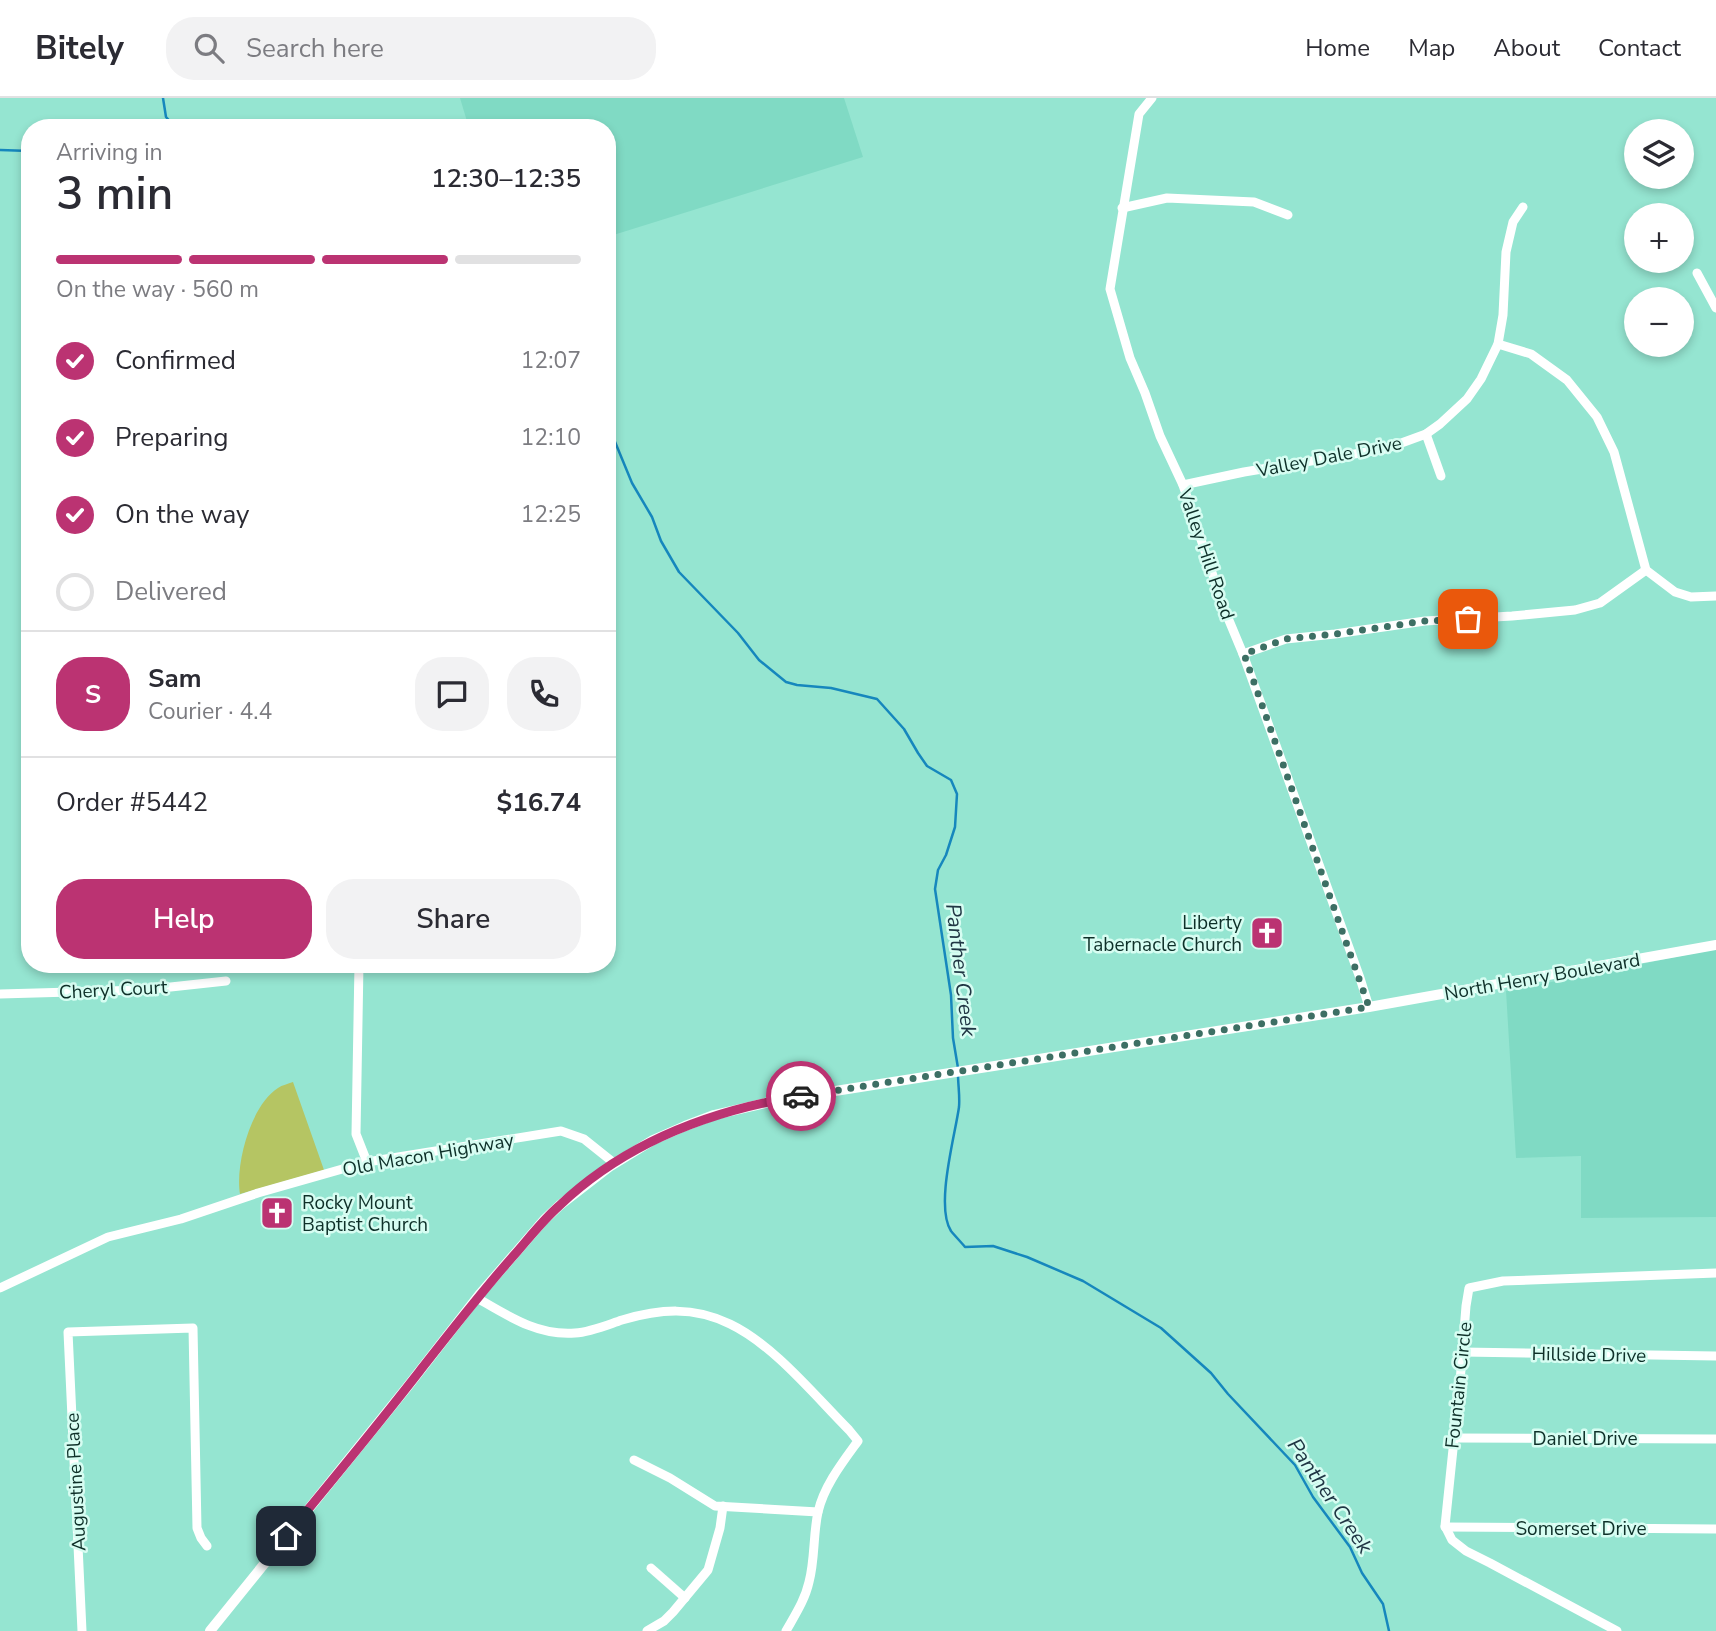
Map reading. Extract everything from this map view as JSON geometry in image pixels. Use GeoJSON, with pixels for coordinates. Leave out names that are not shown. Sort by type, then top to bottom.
{"type":"FeatureCollection","features":[{"type":"Feature","properties":{"kind":"main road","name":"North Henry Boulevard"},"geometry":{"type":"LineString","coordinates":[[210,1631],[477,1298],[544,1220],[576,1191],[614,1163],[653,1140],[714,1115],[778,1100],[1369,1007],[1716,946]]}},
{"type":"Feature","properties":{"kind":"street","name":"Valley Hill Road"},"geometry":{"type":"LineString","coordinates":[[1152,98],[1139,114],[1110,289],[1130,358],[1160,436],[1183,485],[1223,606],[1244,654],[1369,1007]]}},
{"type":"Feature","properties":{"kind":"street"},"geometry":{"type":"LineString","coordinates":[[1122,208],[1167,198],[1254,202],[1288,215]]}},
{"type":"Feature","properties":{"kind":"street","name":"Valley Dale Drive"},"geometry":{"type":"LineString","coordinates":[[1183,485],[1385,449],[1426,434],[1467,400],[1498,344],[1503,315],[1506,252],[1513,222],[1523,207]]}},
{"type":"Feature","properties":{"kind":"street"},"geometry":{"type":"LineString","coordinates":[[1697,273],[1716,309]]}},
{"type":"Feature","properties":{"kind":"street"},"geometry":{"type":"LineString","coordinates":[[1498,344],[1531,354],[1567,380],[1597,417],[1614,452],[1646,570],[1675,592],[1691,597],[1716,596]]}},
{"type":"Feature","properties":{"kind":"street"},"geometry":{"type":"LineString","coordinates":[[1426,434],[1441,476]]}},
{"type":"Feature","properties":{"kind":"street"},"geometry":{"type":"LineString","coordinates":[[1244,654],[1286,639],[1425,621],[1575,610],[1600,603],[1646,570]]}},
{"type":"Feature","properties":{"kind":"street"},"geometry":{"type":"LineString","coordinates":[[359,973],[356,1134],[367,1162]]}},
{"type":"Feature","properties":{"kind":"street","name":"Cheryl Court"},"geometry":{"type":"LineString","coordinates":[[0,994],[143,990],[226,981]]}},
{"type":"Feature","properties":{"kind":"street","name":"Old Macon Highway"},"geometry":{"type":"LineString","coordinates":[[0,1288],[108,1237],[181,1219],[258,1193],[367,1162],[561,1131],[584,1139],[614,1163]]}},
{"type":"Feature","properties":{"kind":"street","name":"Fountain Circle"},"geometry":{"type":"LineString","coordinates":[[1445,1527],[1469,1289],[1481,1284],[1533,1279],[1716,1273]]}},
{"type":"Feature","properties":{"kind":"street"},"geometry":{"type":"LineString","coordinates":[[477,1298],[519,1322],[552,1332],[575,1333],[658,1311],[682,1311],[709,1316],[749,1335],[771,1351],[858,1441],[834,1475],[823,1497],[818,1511],[810,1581],[802,1603],[786,1631]]}},
{"type":"Feature","properties":{"kind":"street","name":"Augustine Place"},"geometry":{"type":"LineString","coordinates":[[82,1631],[68,1332],[192,1328],[197,1528],[206,1546]]}},
{"type":"Feature","properties":{"kind":"street","name":"Hillside Drive"},"geometry":{"type":"LineString","coordinates":[[1462,1353],[1716,1356]]}},
{"type":"Feature","properties":{"kind":"street","name":"Daniel Drive"},"geometry":{"type":"LineString","coordinates":[[1454,1438],[1716,1439]]}},
{"type":"Feature","properties":{"kind":"street"},"geometry":{"type":"LineString","coordinates":[[634,1460],[670,1478],[715,1506],[818,1511]]}},
{"type":"Feature","properties":{"kind":"street"},"geometry":{"type":"LineString","coordinates":[[647,1631],[664,1621],[708,1570],[723,1506]]}},
{"type":"Feature","properties":{"kind":"street"},"geometry":{"type":"LineString","coordinates":[[1445,1527],[1452,1540],[1466,1551],[1617,1631]]}},
{"type":"Feature","properties":{"kind":"street","name":"Somerset Drive"},"geometry":{"type":"LineString","coordinates":[[1445,1527],[1716,1529]]}},
{"type":"Feature","properties":{"kind":"street"},"geometry":{"type":"LineString","coordinates":[[651,1568],[685,1598]]}},
{"type":"Feature","properties":{"kind":"shaded area"},"geometry":{"type":"Polygon","coordinates":[[[460,98],[844,98],[863,157],[616,234],[616,119],[466,119],[460,98]]]}},
{"type":"Feature","properties":{"kind":"shaded area"},"geometry":{"type":"Polygon","coordinates":[[[1716,949],[1716,1217],[1581,1218],[1581,1156],[1516,1158],[1506,991],[1716,949]]]}},
{"type":"Feature","properties":{"kind":"shaded area"},"geometry":{"type":"Polygon","coordinates":[[[293,1082],[324,1170],[240,1194],[240,1167],[253,1121],[268,1096],[293,1082]]]}},
{"type":"Feature","properties":{"kind":"waterway"},"geometry":{"type":"LineString","coordinates":[[163,98],[168,119]]}},
{"type":"Feature","properties":{"kind":"waterway"},"geometry":{"type":"LineString","coordinates":[[0,150],[21,151]]}},
{"type":"Feature","properties":{"kind":"waterway","name":"Panther Creek"},"geometry":{"type":"LineString","coordinates":[[616,444],[632,483],[679,572],[738,633],[759,660],[786,682],[831,688],[877,699],[904,729],[927,766],[951,780],[957,794],[955,827],[938,870],[935,889],[951,995],[953,1038],[958,1068]]}},
{"type":"Feature","properties":{"kind":"waterway","name":"Panther Creek"},"geometry":{"type":"LineString","coordinates":[[958,1074],[959,1107],[945,1188],[947,1220],[951,1231],[965,1247],[993,1246],[1083,1281],[1161,1328],[1211,1373],[1295,1465],[1313,1497],[1350,1547],[1362,1573],[1383,1604],[1389,1631]]}},
{"type":"Feature","properties":{"kind":"way so far"},"geometry":{"type":"LineString","coordinates":[[801,1096],[1369,1007],[1244,654],[1286,639],[1425,621],[1468,619]]}},
{"type":"Feature","properties":{"kind":"place","name":"Liberty Tabernacle Church"},"geometry":{"type":"Point","coordinates":[1267,933]}},
{"type":"Feature","properties":{"kind":"place","name":"Rocky Mount Baptist Church"},"geometry":{"type":"Point","coordinates":[277,1213]}},
{"type":"Feature","properties":{"kind":"route"},"geometry":{"type":"LineString","coordinates":[[286,1536],[479,1295],[560,1205],[592,1178],[653,1140],[714,1115],[801,1096]]}}]}
